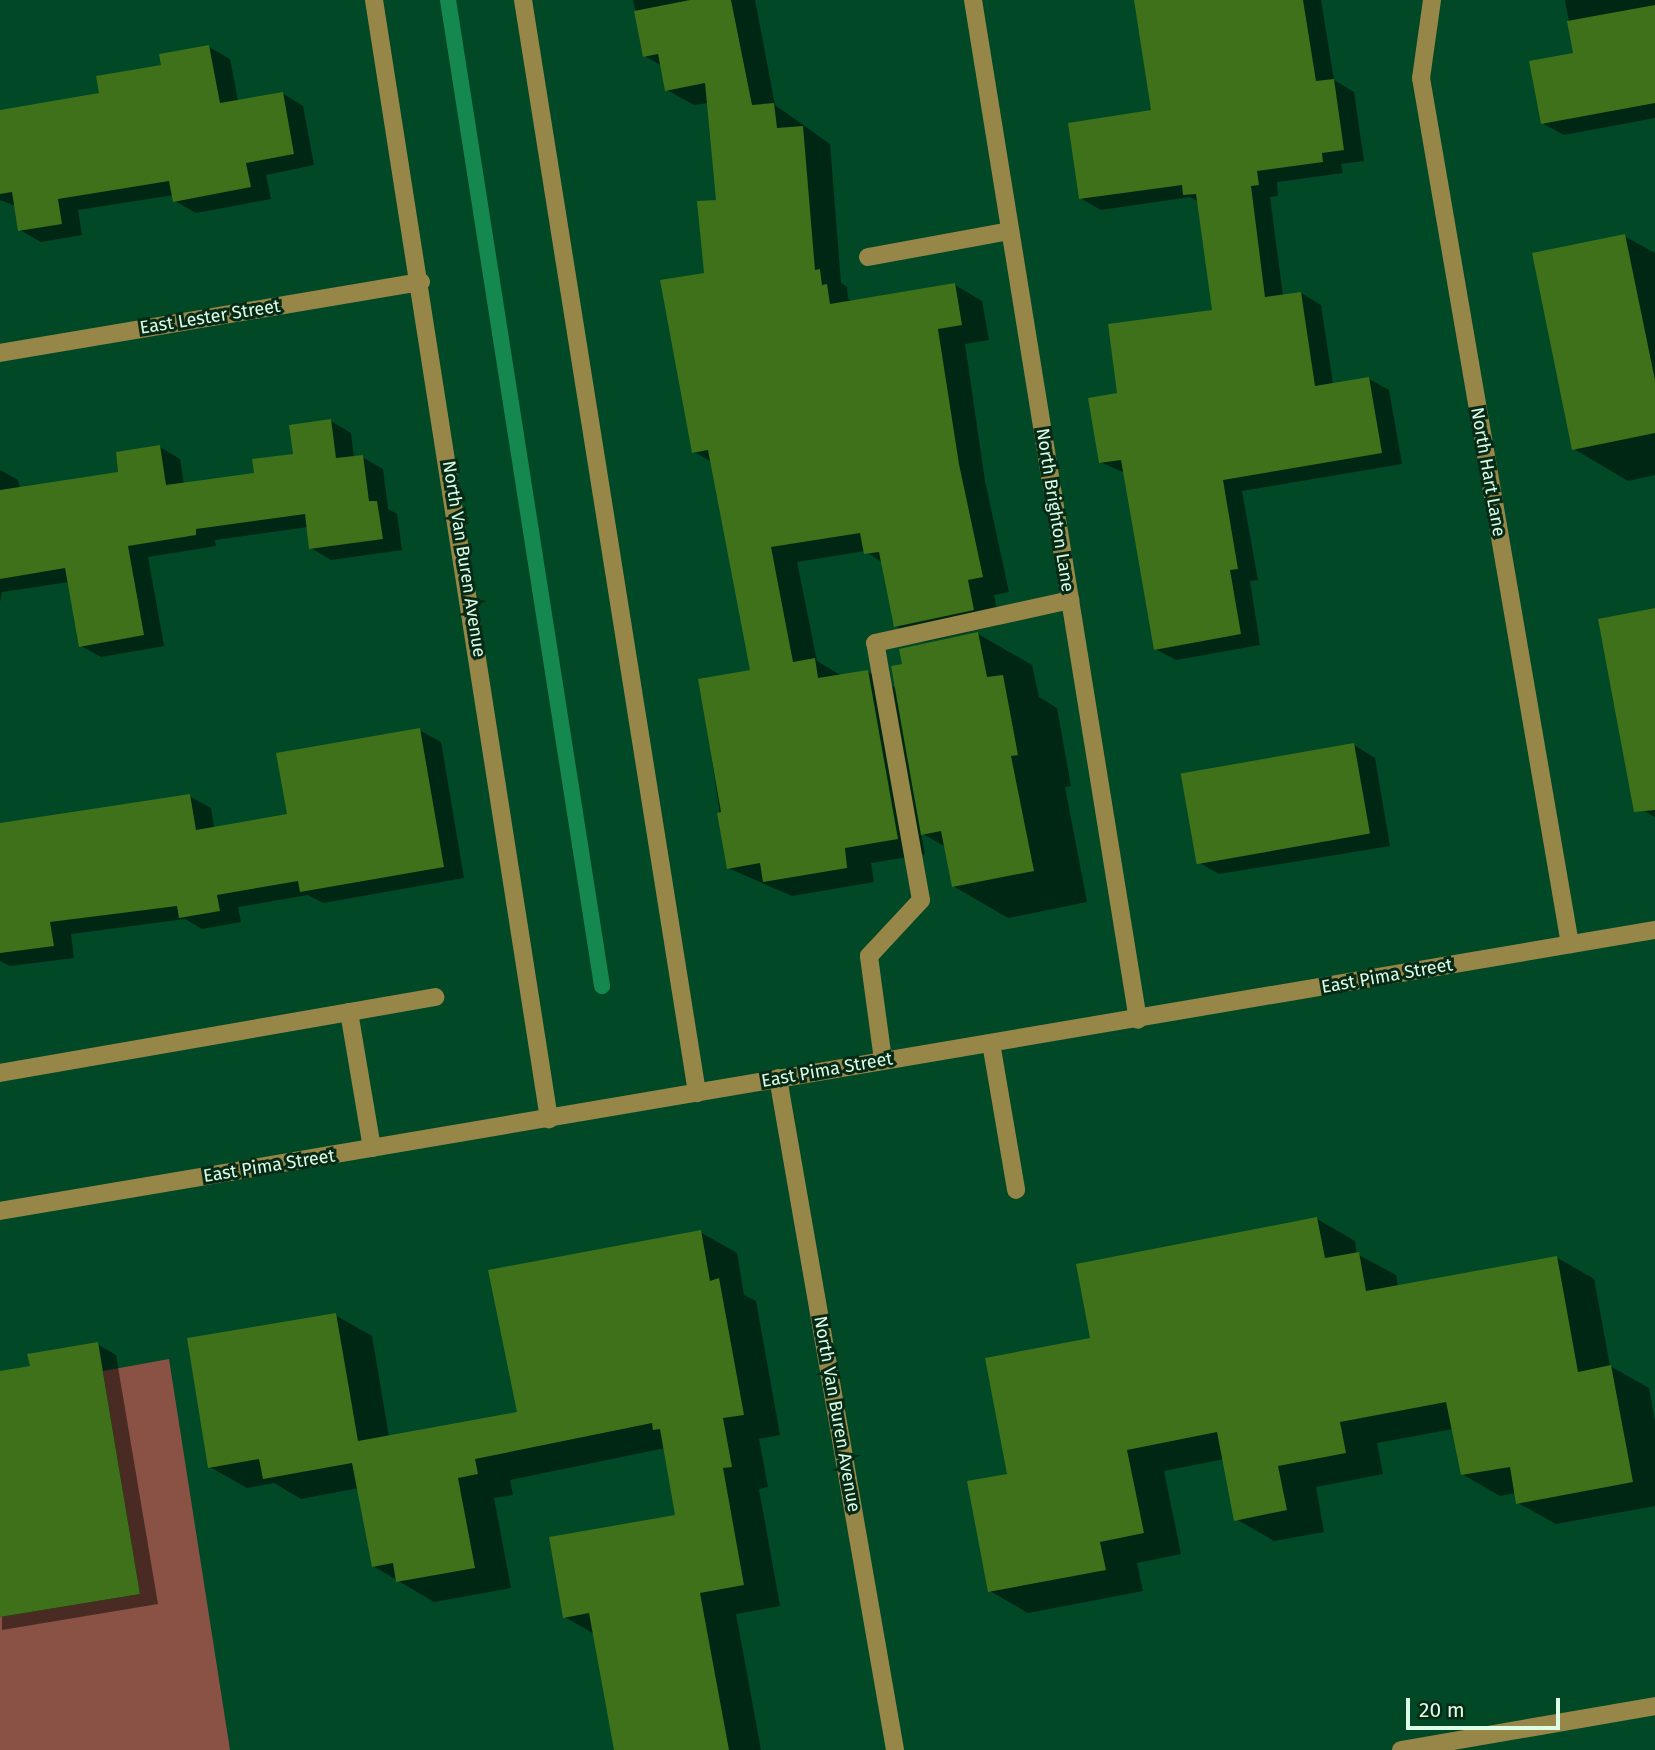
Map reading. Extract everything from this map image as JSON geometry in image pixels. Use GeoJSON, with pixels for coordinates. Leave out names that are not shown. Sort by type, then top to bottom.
{"type":"FeatureCollection","features":[{"type":"Feature","properties":{"kind":"street","name":"North Van Buren Avenue"},"geometry":{"type":"LineString","coordinates":[[374,0],[421,282],[549,1119]]}},
{"type":"Feature","properties":{"kind":"street"},"geometry":{"type":"LineString","coordinates":[[523,0],[697,1093]]}},
{"type":"Feature","properties":{"kind":"street","name":"North Brighton Lane"},"geometry":{"type":"LineString","coordinates":[[973,0],[1138,1020]]}},
{"type":"Feature","properties":{"kind":"street","name":"North Hart Lane"},"geometry":{"type":"LineString","coordinates":[[1432,0],[1420,78],[1570,944]]}},
{"type":"Feature","properties":{"kind":"street"},"geometry":{"type":"LineString","coordinates":[[868,257],[1010,231]]}},
{"type":"Feature","properties":{"kind":"street","name":"East Lester Street"},"geometry":{"type":"LineString","coordinates":[[0,352],[421,282]]}},
{"type":"Feature","properties":{"kind":"street"},"geometry":{"type":"LineString","coordinates":[[883,1060],[869,956],[922,900],[875,643],[1070,600]]}},
{"type":"Feature","properties":{"kind":"street","name":"East Pima Street"},"geometry":{"type":"LineString","coordinates":[[0,1210],[549,1119],[883,1060],[1138,1020],[1655,930]]}},
{"type":"Feature","properties":{"kind":"street"},"geometry":{"type":"LineString","coordinates":[[0,1073],[435,996]]}},
{"type":"Feature","properties":{"kind":"street"},"geometry":{"type":"LineString","coordinates":[[349,1012],[372,1148]]}},
{"type":"Feature","properties":{"kind":"street"},"geometry":{"type":"LineString","coordinates":[[991,1043],[1016,1190]]}},
{"type":"Feature","properties":{"kind":"street","name":"North Van Buren Avenue"},"geometry":{"type":"LineString","coordinates":[[778,1078],[895,1750]]}},
{"type":"Feature","properties":{"kind":"street"},"geometry":{"type":"LineString","coordinates":[[1401,1750],[1655,1706]]}},
{"type":"Feature","properties":{"kind":"shaded area"},"geometry":{"type":"Polygon","coordinates":[[[169,1359],[230,1750],[0,1750],[0,1617],[140,1594],[103,1371],[169,1359]]]}},
{"type":"Feature","properties":{"kind":"building"},"geometry":{"type":"Polygon","coordinates":[[[690,0],[731,0],[752,105],[774,103],[777,128],[803,126],[815,270],[820,269],[822,285],[827,284],[830,304],[955,283],[962,325],[938,329],[959,464],[983,577],[968,580],[974,610],[894,627],[879,552],[864,554],[860,533],[771,547],[793,662],[815,658],[818,678],[868,670],[898,839],[845,848],[847,868],[763,882],[760,863],[727,869],[717,813],[721,812],[698,679],[750,670],[708,450],[692,453],[660,280],[704,273],[697,201],[716,200],[705,83],[665,91],[658,54],[643,57],[634,11],[690,0]]]}},
{"type":"Feature","properties":{"kind":"building"},"geometry":{"type":"Polygon","coordinates":[[[1134,0],[1303,0],[1316,81],[1334,79],[1344,150],[1322,153],[1323,162],[1257,171],[1259,185],[1251,186],[1265,297],[1301,292],[1315,386],[1369,377],[1382,453],[1223,480],[1238,569],[1230,570],[1241,634],[1154,650],[1121,460],[1099,463],[1088,398],[1117,393],[1108,324],[1212,310],[1196,194],[1183,195],[1182,185],[1079,199],[1068,123],[1151,110],[1134,0]]]}},
{"type":"Feature","properties":{"kind":"building"},"geometry":{"type":"Polygon","coordinates":[[[1655,5],[1655,103],[1541,124],[1529,61],[1573,53],[1567,21],[1655,5]]]}},
{"type":"Feature","properties":{"kind":"building"},"geometry":{"type":"Polygon","coordinates":[[[209,45],[220,103],[283,92],[294,154],[246,163],[251,187],[173,202],[169,181],[58,199],[62,224],[18,231],[12,192],[0,194],[0,110],[99,93],[96,76],[161,65],[159,54],[209,45]]]}},
{"type":"Feature","properties":{"kind":"building"},"geometry":{"type":"Polygon","coordinates":[[[1625,234],[1655,380],[1655,433],[1572,450],[1532,253],[1625,234]]]}},
{"type":"Feature","properties":{"kind":"building"},"geometry":{"type":"Polygon","coordinates":[[[331,419],[336,458],[363,455],[369,501],[377,501],[383,539],[309,549],[305,514],[196,529],[196,535],[128,546],[144,635],[79,647],[65,568],[0,579],[0,490],[118,472],[116,452],[160,445],[166,485],[254,473],[252,459],[293,454],[289,425],[331,419]]]}},
{"type":"Feature","properties":{"kind":"building"},"geometry":{"type":"Polygon","coordinates":[[[1655,608],[1655,810],[1634,812],[1598,619],[1655,608]]]}},
{"type":"Feature","properties":{"kind":"building"},"geometry":{"type":"Polygon","coordinates":[[[978,632],[987,677],[1003,675],[1018,755],[1011,756],[1034,871],[952,887],[941,831],[921,835],[891,666],[902,664],[899,649],[978,632]]]}},
{"type":"Feature","properties":{"kind":"building"},"geometry":{"type":"Polygon","coordinates":[[[420,728],[444,867],[300,892],[298,881],[217,895],[220,911],[179,918],[177,906],[50,922],[54,946],[0,953],[0,823],[190,794],[196,830],[287,814],[276,753],[420,728]]]}},
{"type":"Feature","properties":{"kind":"building"},"geometry":{"type":"Polygon","coordinates":[[[1354,743],[1370,834],[1197,864],[1181,774],[1354,743]]]}},
{"type":"Feature","properties":{"kind":"building"},"geometry":{"type":"Polygon","coordinates":[[[1317,1217],[1325,1258],[1359,1252],[1366,1291],[1557,1256],[1578,1372],[1611,1365],[1633,1482],[1516,1504],[1510,1467],[1461,1475],[1446,1402],[1340,1422],[1346,1453],[1278,1466],[1287,1510],[1234,1521],[1217,1432],[1127,1450],[1144,1533],[1100,1542],[1106,1570],[988,1592],[967,1481],[1007,1474],[985,1358],[1090,1338],[1076,1264],[1317,1217]]]}},
{"type":"Feature","properties":{"kind":"building"},"geometry":{"type":"Polygon","coordinates":[[[701,1230],[710,1281],[719,1278],[744,1415],[723,1418],[732,1467],[723,1468],[744,1585],[700,1593],[729,1750],[614,1750],[589,1613],[563,1618],[549,1537],[675,1515],[660,1429],[653,1430],[652,1423],[475,1459],[478,1474],[458,1478],[475,1568],[396,1582],[393,1563],[372,1567],[352,1463],[263,1479],[259,1459],[208,1468],[187,1338],[336,1313],[358,1441],[517,1412],[488,1270],[701,1230]]]}},
{"type":"Feature","properties":{"kind":"building"},"geometry":{"type":"Polygon","coordinates":[[[98,1342],[140,1594],[0,1617],[0,1371],[30,1366],[27,1354],[98,1342]]]}},
{"type":"Feature","properties":{"kind":"waterway"},"geometry":{"type":"LineString","coordinates":[[448,0],[602,986]]}}]}
